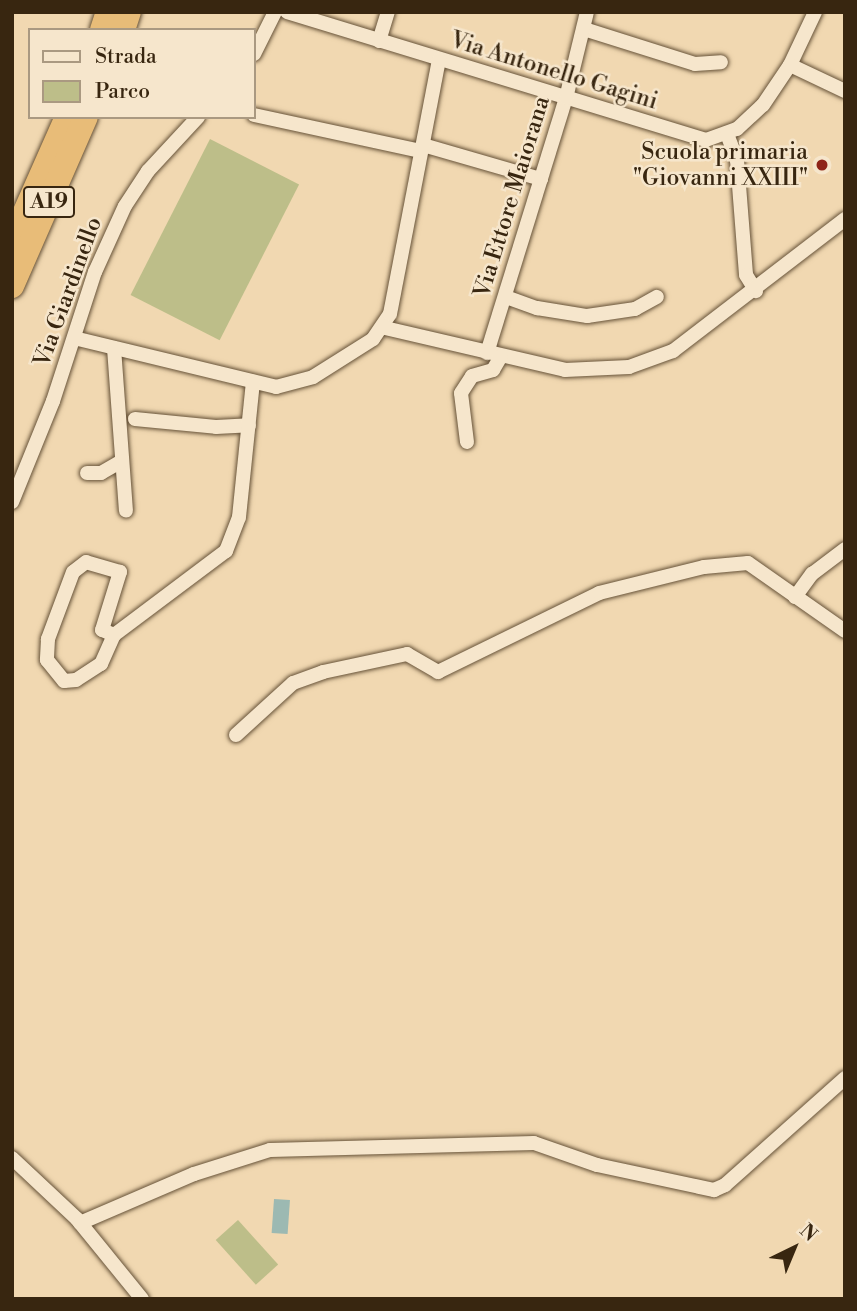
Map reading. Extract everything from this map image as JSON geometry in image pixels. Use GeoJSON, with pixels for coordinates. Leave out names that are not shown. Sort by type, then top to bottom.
{"type":"FeatureCollection","features":[{"type":"Feature","properties":{"kind":"highway","name":"A19"},"geometry":{"type":"LineString","coordinates":[[12,241],[66,119]]}},
{"type":"Feature","properties":{"kind":"highway","name":"A19"},"geometry":{"type":"LineString","coordinates":[[12,286],[85,119]]}},
{"type":"Feature","properties":{"kind":"street"},"geometry":{"type":"LineString","coordinates":[[256,50],[275,12]]}},
{"type":"Feature","properties":{"kind":"street","name":"Via Antonello Gagini"},"geometry":{"type":"LineString","coordinates":[[288,12],[706,140],[727,134]]}},
{"type":"Feature","properties":{"kind":"street"},"geometry":{"type":"LineString","coordinates":[[379,41],[388,12]]}},
{"type":"Feature","properties":{"kind":"street","name":"Via Ettore Maiorana"},"geometry":{"type":"LineString","coordinates":[[494,355],[506,297],[566,99],[587,12]]}},
{"type":"Feature","properties":{"kind":"street"},"geometry":{"type":"LineString","coordinates":[[756,291],[746,275],[737,160],[727,134],[763,105],[790,65],[815,12]]}},
{"type":"Feature","properties":{"kind":"street"},"geometry":{"type":"LineString","coordinates":[[584,29],[695,64],[721,62]]}},
{"type":"Feature","properties":{"kind":"street"},"geometry":{"type":"LineString","coordinates":[[74,338],[276,387],[313,377],[385,328],[439,60]]}},
{"type":"Feature","properties":{"kind":"street"},"geometry":{"type":"LineString","coordinates":[[790,65],[845,91]]}},
{"type":"Feature","properties":{"kind":"street"},"geometry":{"type":"LineString","coordinates":[[256,115],[422,148],[541,180]]}},
{"type":"Feature","properties":{"kind":"street","name":"Via Giardinello"},"geometry":{"type":"LineString","coordinates":[[12,502],[74,338],[94,272],[135,187],[196,119]]}},
{"type":"Feature","properties":{"kind":"street"},"geometry":{"type":"LineString","coordinates":[[385,328],[565,370],[629,367],[673,351],[756,291],[845,219]]}},
{"type":"Feature","properties":{"kind":"street"},"geometry":{"type":"LineString","coordinates":[[506,297],[537,308],[587,316],[635,309],[657,297]]}},
{"type":"Feature","properties":{"kind":"street"},"geometry":{"type":"LineString","coordinates":[[114,348],[125,511]]}},
{"type":"Feature","properties":{"kind":"street"},"geometry":{"type":"LineString","coordinates":[[467,442],[461,393],[472,376],[493,370],[494,355]]}},
{"type":"Feature","properties":{"kind":"street"},"geometry":{"type":"LineString","coordinates":[[114,635],[102,630],[120,572],[86,562],[73,572],[48,639],[47,660],[64,681],[76,680],[101,664],[114,635],[226,551],[239,517],[253,382]]}},
{"type":"Feature","properties":{"kind":"street"},"geometry":{"type":"LineString","coordinates":[[135,419],[216,427],[228,423],[248,425]]}},
{"type":"Feature","properties":{"kind":"street"},"geometry":{"type":"LineString","coordinates":[[87,473],[102,473],[122,461]]}},
{"type":"Feature","properties":{"kind":"street"},"geometry":{"type":"LineString","coordinates":[[795,597],[812,574],[845,549]]}},
{"type":"Feature","properties":{"kind":"street"},"geometry":{"type":"LineString","coordinates":[[236,735],[293,683],[323,671],[407,654],[438,672],[560,610],[650,577],[748,563],[845,631]]}},
{"type":"Feature","properties":{"kind":"street"},"geometry":{"type":"LineString","coordinates":[[80,1223],[194,1174],[270,1150],[534,1143],[597,1165],[713,1190],[725,1185],[845,1078]]}},
{"type":"Feature","properties":{"kind":"street"},"geometry":{"type":"LineString","coordinates":[[12,1158],[80,1223],[142,1299]]}},
{"type":"Feature","properties":{"kind":"green space"},"geometry":{"type":"Polygon","coordinates":[[[210,139],[299,184],[220,340],[131,295],[210,139]]]}},
{"type":"Feature","properties":{"kind":"green space"},"geometry":{"type":"Polygon","coordinates":[[[238,1220],[278,1265],[256,1285],[216,1240],[238,1220]]]}},
{"type":"Feature","properties":{"kind":"water"},"geometry":{"type":"Polygon","coordinates":[[[274,1199],[290,1200],[288,1234],[272,1233],[274,1199]]]}},
{"type":"Feature","properties":{"kind":"place","name":"Scuola primaria \"Giovanni XXIII\""},"geometry":{"type":"Point","coordinates":[822,165]}}]}
